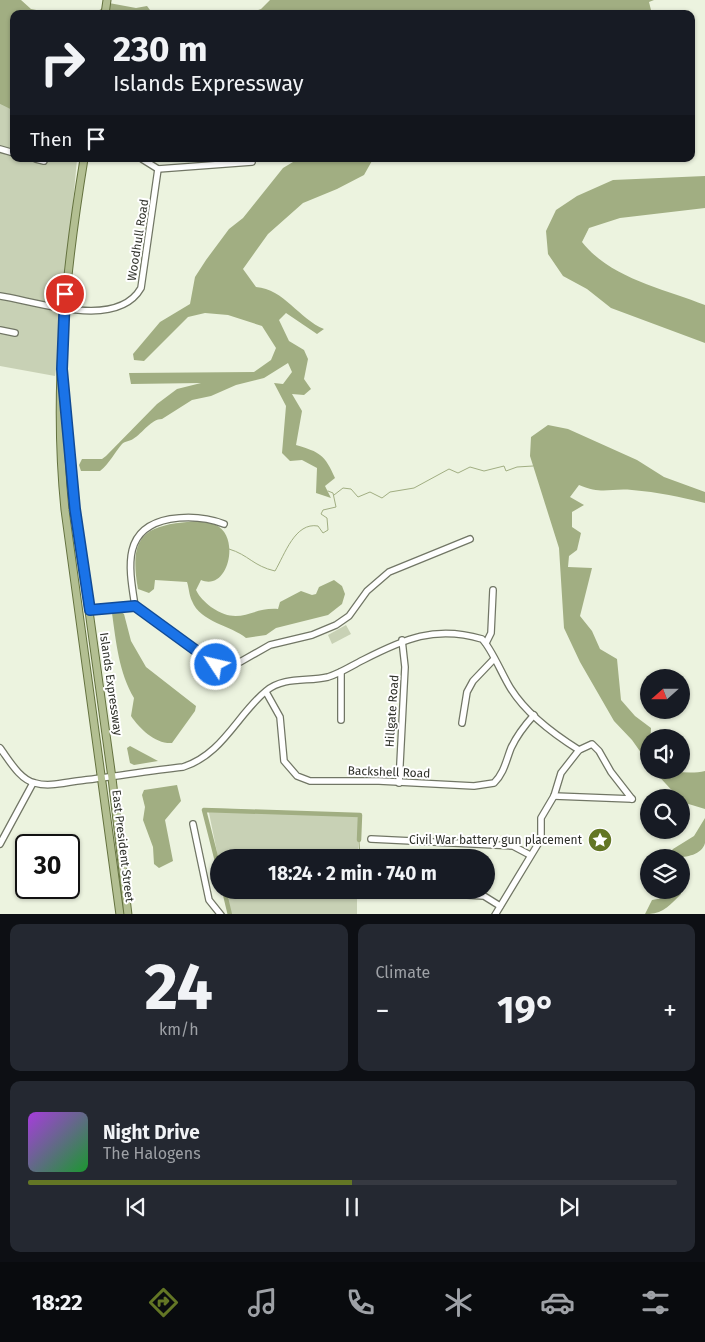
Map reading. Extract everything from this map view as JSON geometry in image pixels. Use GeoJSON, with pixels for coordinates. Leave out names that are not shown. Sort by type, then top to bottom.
{"type":"FeatureCollection","features":[{"type":"Feature","properties":{"kind":"main road","name":"Islands Expressway"},"geometry":{"type":"LineString","coordinates":[[84,162],[64,308],[59,429],[65,510],[104,779]]}},
{"type":"Feature","properties":{"kind":"main road","name":"Islands Expressway"},"geometry":{"type":"LineString","coordinates":[[62,369],[75,509],[112,778],[126,914]]}},
{"type":"Feature","properties":{"kind":"main road","name":"East President Street"},"geometry":{"type":"LineString","coordinates":[[104,779],[126,914]]}},
{"type":"Feature","properties":{"kind":"street"},"geometry":{"type":"LineString","coordinates":[[147,162],[158,169],[252,162]]}},
{"type":"Feature","properties":{"kind":"street","name":"Woodhull Road"},"geometry":{"type":"LineString","coordinates":[[0,296],[64,308],[103,310],[126,305],[135,299],[141,288],[158,169]]}},
{"type":"Feature","properties":{"kind":"street"},"geometry":{"type":"LineString","coordinates":[[0,330],[14,333]]}},
{"type":"Feature","properties":{"kind":"street"},"geometry":{"type":"LineString","coordinates":[[135,606],[129,570],[130,558],[136,541],[144,528],[155,522],[183,518],[209,518],[224,524]]}},
{"type":"Feature","properties":{"kind":"street"},"geometry":{"type":"LineString","coordinates":[[90,610],[135,606],[221,668],[240,662],[270,645],[312,635],[336,625],[350,616],[367,591],[384,575],[470,539]]}},
{"type":"Feature","properties":{"kind":"street"},"geometry":{"type":"LineString","coordinates":[[486,643],[491,633],[493,590]]}},
{"type":"Feature","properties":{"kind":"street"},"geometry":{"type":"LineString","coordinates":[[0,748],[19,772],[33,783],[48,785],[112,778],[191,764],[218,747],[253,704],[266,692],[289,681],[324,678],[341,672],[402,640],[418,636],[452,633],[482,639],[512,691],[534,715],[579,750]]}},
{"type":"Feature","properties":{"kind":"street","name":"Hillgate Road"},"geometry":{"type":"LineString","coordinates":[[399,783],[405,667],[402,640]]}},
{"type":"Feature","properties":{"kind":"street"},"geometry":{"type":"LineString","coordinates":[[462,723],[467,692],[473,680],[494,659]]}},
{"type":"Feature","properties":{"kind":"street"},"geometry":{"type":"LineString","coordinates":[[341,672],[341,720]]}},
{"type":"Feature","properties":{"kind":"street","name":"Backshell Road"},"geometry":{"type":"LineString","coordinates":[[266,692],[280,717],[284,761],[296,776],[310,781],[335,780],[474,786],[494,784],[504,769],[518,735],[534,715]]}},
{"type":"Feature","properties":{"kind":"street"},"geometry":{"type":"LineString","coordinates":[[495,914],[541,836],[541,818],[554,796],[561,773],[579,750],[592,744],[599,751],[611,772],[632,799],[554,796]]}},
{"type":"Feature","properties":{"kind":"street"},"geometry":{"type":"LineString","coordinates":[[0,844],[33,783]]}},
{"type":"Feature","properties":{"kind":"street"},"geometry":{"type":"LineString","coordinates":[[193,824],[209,900],[220,914]]}},
{"type":"Feature","properties":{"kind":"street"},"geometry":{"type":"LineString","coordinates":[[371,839],[513,846],[530,855]]}},
{"type":"Feature","properties":{"kind":"street"},"geometry":{"type":"LineString","coordinates":[[489,899],[500,906]]}},
{"type":"Feature","properties":{"kind":"shaded area"},"geometry":{"type":"Polygon","coordinates":[[[0,0],[21,0],[31,9],[36,10],[10,10],[10,109],[0,104],[0,0]]]}},
{"type":"Feature","properties":{"kind":"shaded area"},"geometry":{"type":"Polygon","coordinates":[[[270,0],[654,0],[649,2],[651,10],[258,10],[270,0]]]}},
{"type":"Feature","properties":{"kind":"shaded area"},"geometry":{"type":"Polygon","coordinates":[[[109,3],[136,8],[147,6],[150,10],[99,10],[109,3]]]}},
{"type":"Feature","properties":{"kind":"shaded area"},"geometry":{"type":"Polygon","coordinates":[[[0,104],[10,109],[10,162],[77,162],[61,337],[55,376],[0,366],[0,104]]]}},
{"type":"Feature","properties":{"kind":"shaded area"},"geometry":{"type":"Polygon","coordinates":[[[293,162],[371,162],[364,175],[303,203],[268,234],[243,269],[256,287],[275,293],[324,329],[317,334],[286,313],[279,320],[289,341],[304,350],[308,359],[304,379],[311,389],[304,395],[292,394],[302,411],[296,445],[316,452],[325,459],[335,478],[325,486],[331,498],[316,493],[317,468],[302,460],[290,461],[282,453],[286,406],[274,383],[283,384],[292,372],[288,363],[264,378],[236,385],[211,396],[192,400],[162,419],[154,421],[133,439],[123,443],[107,465],[100,471],[81,471],[79,465],[82,459],[102,459],[157,404],[177,389],[201,383],[131,384],[129,373],[254,372],[271,360],[276,348],[262,326],[228,315],[205,313],[188,317],[144,361],[134,360],[133,354],[160,322],[190,304],[195,277],[206,260],[229,229],[243,218],[283,168],[293,162]]]}},
{"type":"Feature","properties":{"kind":"shaded area"},"geometry":{"type":"Polygon","coordinates":[[[705,176],[705,208],[620,218],[589,228],[582,242],[607,265],[622,274],[655,288],[705,305],[705,343],[611,308],[587,289],[563,276],[548,254],[546,231],[556,210],[577,196],[613,180],[705,176]]]}},
{"type":"Feature","properties":{"kind":"shaded area"},"geometry":{"type":"Polygon","coordinates":[[[548,425],[568,429],[637,460],[664,477],[705,492],[705,503],[651,492],[594,490],[579,485],[570,497],[584,505],[572,512],[572,527],[581,533],[577,550],[569,556],[568,567],[592,568],[580,616],[592,631],[600,649],[617,659],[621,700],[635,716],[651,728],[640,729],[640,751],[614,721],[580,662],[564,628],[559,548],[530,456],[531,437],[548,425]]]}},
{"type":"Feature","properties":{"kind":"shaded area"},"geometry":{"type":"Polygon","coordinates":[[[197,521],[216,525],[224,531],[228,540],[228,562],[224,571],[218,578],[210,582],[201,580],[196,590],[211,607],[221,613],[238,616],[268,609],[278,609],[280,602],[301,591],[312,595],[316,594],[319,587],[334,580],[342,586],[345,594],[342,604],[328,615],[276,628],[266,635],[246,638],[202,614],[192,601],[187,582],[155,580],[154,589],[149,593],[138,589],[136,555],[139,544],[145,536],[165,525],[197,521]]]}},
{"type":"Feature","properties":{"kind":"shaded area"},"geometry":{"type":"Polygon","coordinates":[[[121,612],[124,614],[131,641],[146,667],[196,706],[195,711],[172,743],[160,741],[148,735],[131,716],[134,698],[122,668],[112,613],[121,612]]]}},
{"type":"Feature","properties":{"kind":"shaded area"},"geometry":{"type":"Polygon","coordinates":[[[346,625],[351,634],[332,644],[328,635],[346,625]]]}},
{"type":"Feature","properties":{"kind":"shaded area"},"geometry":{"type":"Polygon","coordinates":[[[130,746],[158,761],[134,765],[130,763],[127,748],[130,746]]]}},
{"type":"Feature","properties":{"kind":"shaded area"},"geometry":{"type":"Polygon","coordinates":[[[705,771],[705,809],[690,804],[690,789],[671,789],[661,779],[690,779],[690,772],[705,771]]]}},
{"type":"Feature","properties":{"kind":"shaded area"},"geometry":{"type":"Polygon","coordinates":[[[177,785],[181,801],[165,820],[173,861],[159,868],[154,864],[153,847],[143,820],[145,807],[142,795],[144,790],[177,785]]]}},
{"type":"Feature","properties":{"kind":"shaded area"},"geometry":{"type":"Polygon","coordinates":[[[208,808],[360,814],[358,849],[216,849],[208,808]]]}},
{"type":"Feature","properties":{"kind":"shaded area"},"geometry":{"type":"Polygon","coordinates":[[[705,818],[705,843],[699,852],[690,856],[690,849],[673,849],[690,839],[694,836],[705,818]]]}},
{"type":"Feature","properties":{"kind":"shaded area"},"geometry":{"type":"Polygon","coordinates":[[[227,899],[357,899],[357,914],[230,914],[227,899]]]}},
{"type":"Feature","properties":{"kind":"shaded area"},"geometry":{"type":"Polygon","coordinates":[[[676,899],[661,911],[645,914],[652,900],[676,899]]]}},
{"type":"Feature","properties":{"kind":"waterway"},"geometry":{"type":"LineString","coordinates":[[334,495],[343,488],[351,489],[358,497],[370,492],[382,498],[390,492],[414,488],[449,469],[458,473],[470,467],[484,471],[504,466],[506,471],[517,467],[533,466]]}},
{"type":"Feature","properties":{"kind":"waterway"},"geometry":{"type":"LineString","coordinates":[[229,549],[242,554],[261,566],[275,571],[287,548],[303,529],[310,526],[318,526],[323,533],[328,530],[327,518],[321,514],[323,510],[336,507],[333,493],[328,491]]}},
{"type":"Feature","properties":{"kind":"waterway"},"geometry":{"type":"LineString","coordinates":[[214,849],[204,810],[360,815],[359,840]]}},
{"type":"Feature","properties":{"kind":"waterway"},"geometry":{"type":"LineString","coordinates":[[359,840],[360,849]]}},
{"type":"Feature","properties":{"kind":"waterway"},"geometry":{"type":"LineString","coordinates":[[226,899],[230,914]]}},
{"type":"Feature","properties":{"kind":"place","name":"Civil War battery gun placement"},"geometry":{"type":"Point","coordinates":[600,840]}},
{"type":"Feature","properties":{"kind":"route"},"geometry":{"type":"LineString","coordinates":[[65,294],[62,369],[75,509],[90,610],[129,605],[135,606],[216,665]]}}]}
